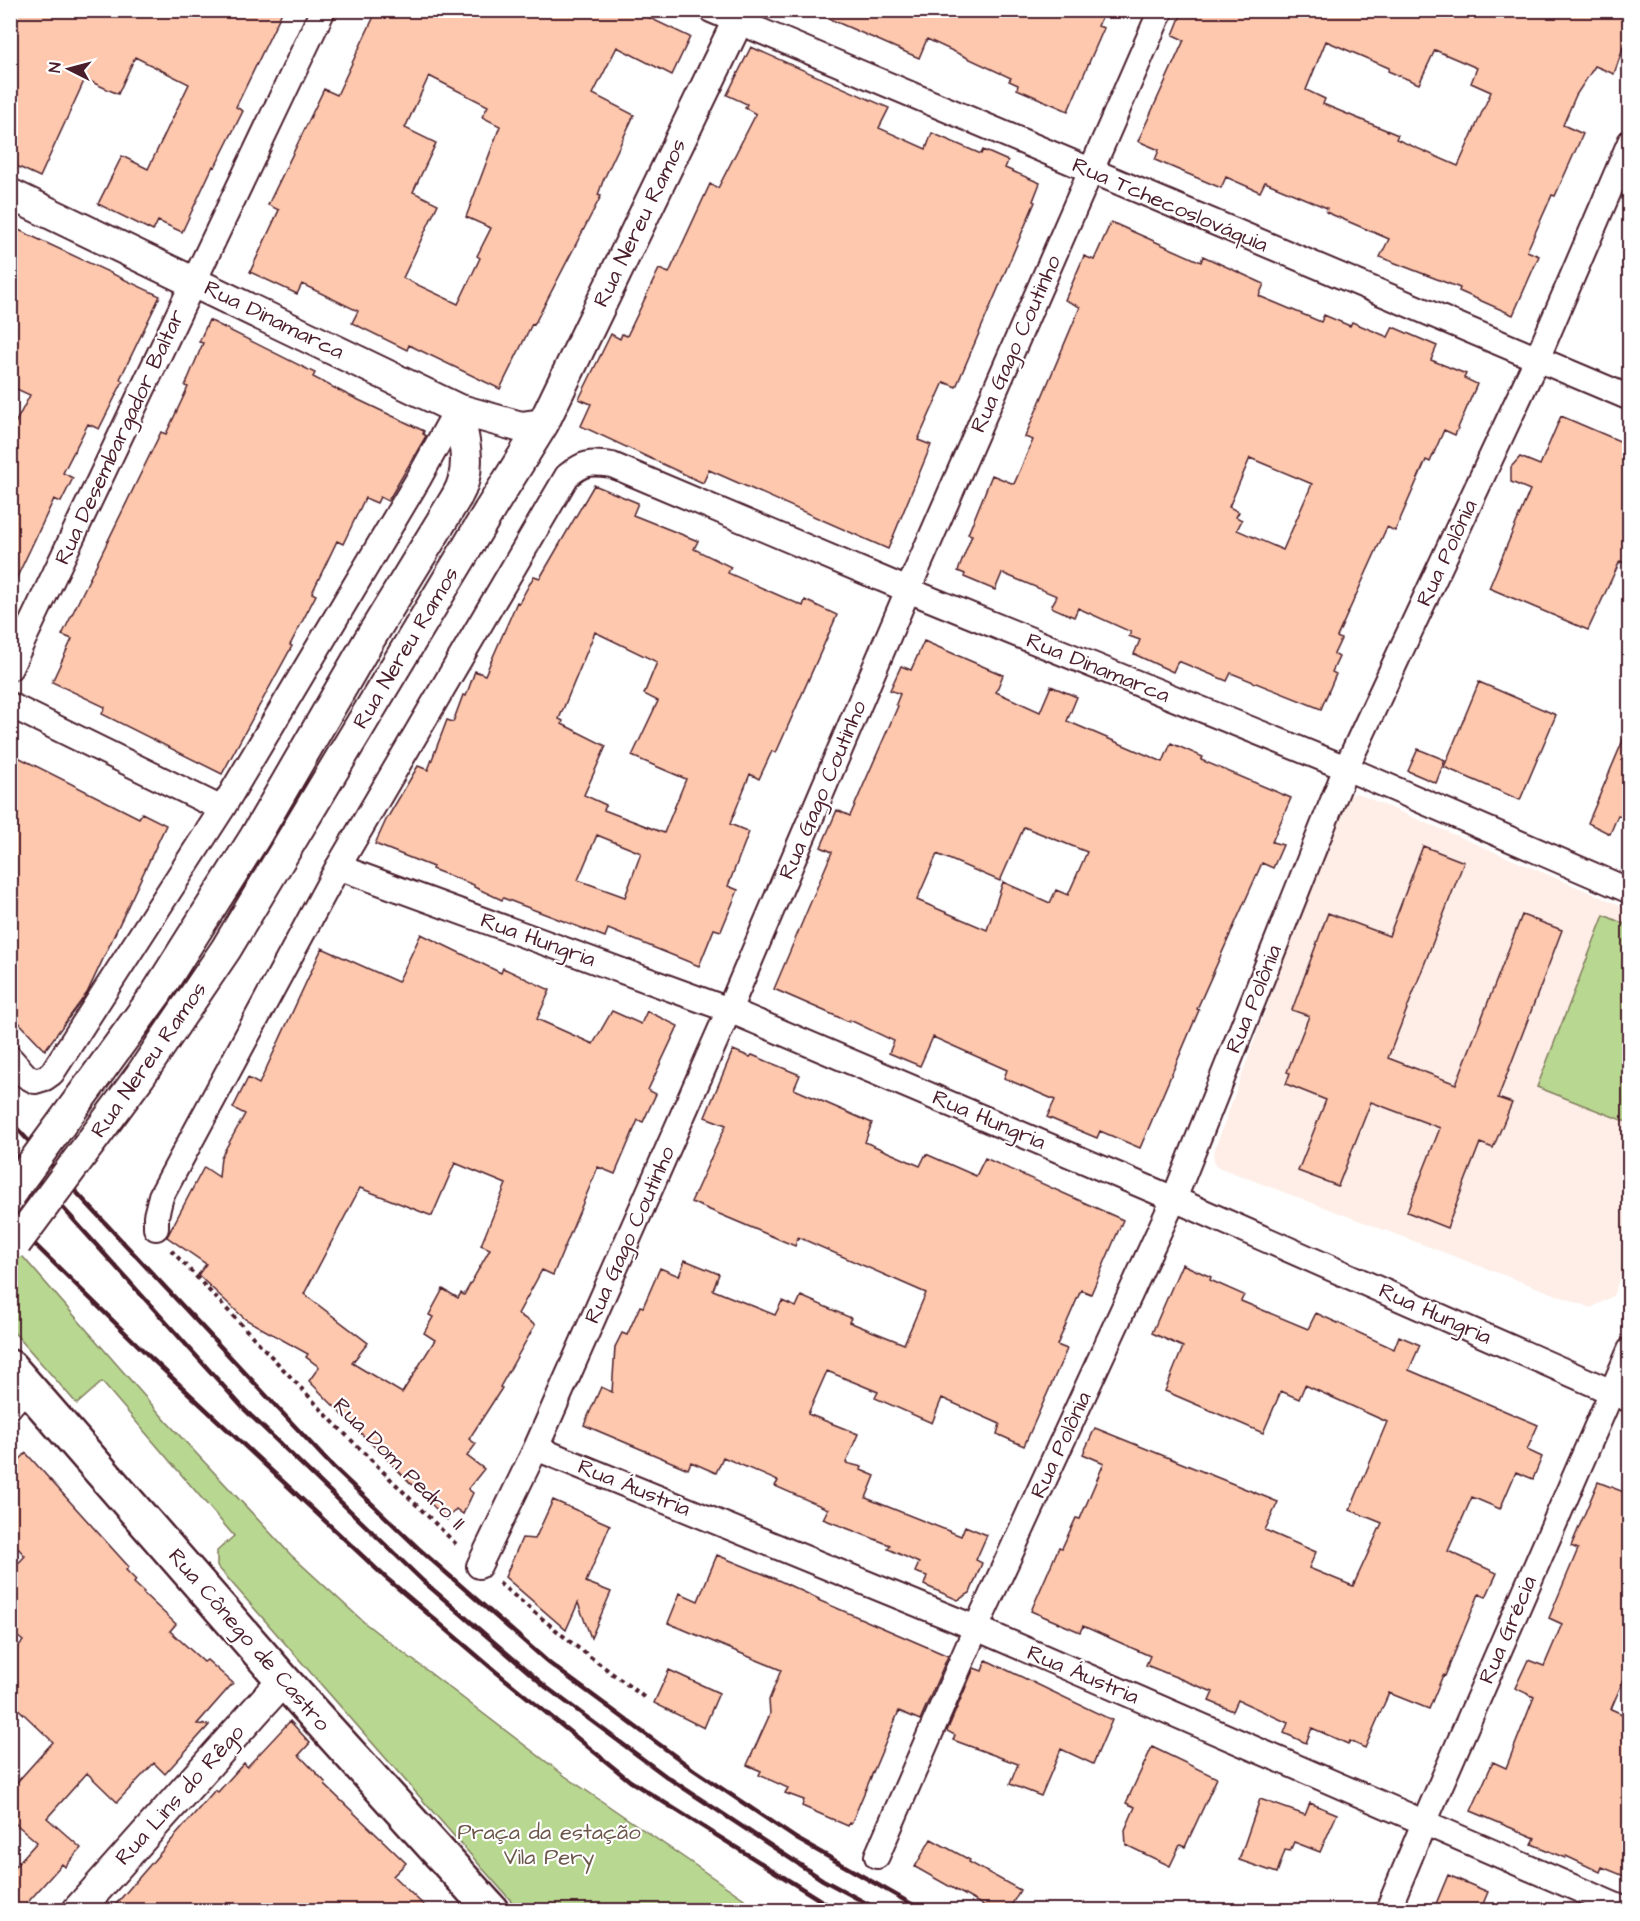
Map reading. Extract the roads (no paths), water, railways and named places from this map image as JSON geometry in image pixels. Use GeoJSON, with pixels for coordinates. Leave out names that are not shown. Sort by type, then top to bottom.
{"type":"FeatureCollection","features":[{"type":"Feature","properties":{"kind":"main road","name":"Rua Cônego de Castro"},"geometry":{"type":"LineString","coordinates":[[16,1387],[491,1911]]}},
{"type":"Feature","properties":{"kind":"street","name":"Rua Desembargador Baltar"},"geometry":{"type":"LineString","coordinates":[[10,668],[323,10]]}},
{"type":"Feature","properties":{"kind":"street","name":"Rua Gago Coutinho"},"geometry":{"type":"LineString","coordinates":[[478,1566],[536,1448],[729,1010],[908,590],[1161,10]]}},
{"type":"Feature","properties":{"kind":"street","name":"Rua Tchecoslováquia"},"geometry":{"type":"LineString","coordinates":[[730,14],[1092,172],[1629,398]]}},
{"type":"Feature","properties":{"kind":"street","name":"Rua Nereu Ramos"},"geometry":{"type":"LineString","coordinates":[[10,1251],[140,1076],[226,949],[543,424],[730,14]]}},
{"type":"Feature","properties":{"kind":"street","name":"Rua Polônia"},"geometry":{"type":"LineString","coordinates":[[877,1856],[976,1628],[1174,1199],[1346,768],[1537,359],[1629,142]]}},
{"type":"Feature","properties":{"kind":"street","name":"Rua Dinamarca"},"geometry":{"type":"LineString","coordinates":[[10,194],[457,408],[521,427],[543,424]]}},
{"type":"Feature","properties":{"kind":"street","name":"Rua Nereu Ramos"},"geometry":{"type":"LineString","coordinates":[[10,1194],[156,994],[255,837],[369,640],[457,496],[465,479],[466,451],[457,408]]}},
{"type":"Feature","properties":{"kind":"street"},"geometry":{"type":"LineString","coordinates":[[18,1067],[35,1081],[52,1073],[222,809],[414,488],[457,408]]}},
{"type":"Feature","properties":{"kind":"street","name":"Rua Dinamarca"},"geometry":{"type":"LineString","coordinates":[[338,867],[567,476],[580,465],[593,462],[612,465],[908,590],[1346,768],[1629,891]]}},
{"type":"Feature","properties":{"kind":"street"},"geometry":{"type":"LineString","coordinates":[[10,705],[222,809]]}},
{"type":"Feature","properties":{"kind":"street"},"geometry":{"type":"LineString","coordinates":[[156,1228],[156,1216],[161,1196],[338,867]]}},
{"type":"Feature","properties":{"kind":"street","name":"Rua Hungria"},"geometry":{"type":"LineString","coordinates":[[338,867],[729,1010],[1174,1199],[1620,1396]]}},
{"type":"Feature","properties":{"kind":"street","name":"Rua Grécia"},"geometry":{"type":"LineString","coordinates":[[1388,1911],[1424,1823],[1620,1396],[1629,1350]]}},
{"type":"Feature","properties":{"kind":"street","name":"Rua Áustria"},"geometry":{"type":"LineString","coordinates":[[536,1448],[976,1628],[1626,1911]]}},
{"type":"Feature","properties":{"kind":"street","name":"Rua Lins do Rêgo"},"geometry":{"type":"LineString","coordinates":[[78,1911],[283,1680]]}},
{"type":"Feature","properties":{"kind":"railway"},"geometry":{"type":"LineString","coordinates":[[10,1121],[331,1465],[418,1548],[549,1663],[694,1770],[797,1839],[922,1910]]}},
{"type":"Feature","properties":{"kind":"railway"},"geometry":{"type":"LineString","coordinates":[[10,1149],[244,1409],[423,1581],[546,1687],[667,1777],[823,1880],[879,1910]]}},
{"type":"Feature","properties":{"kind":"railway"},"geometry":{"type":"LineString","coordinates":[[10,1220],[151,1358],[385,1577],[495,1671],[630,1781],[836,1910]]}},
{"type":"Feature","properties":{"kind":"park label","name":"Praça da estação Vila Pery"},"geometry":{"type":"Point","coordinates":[549,1844]}}]}
